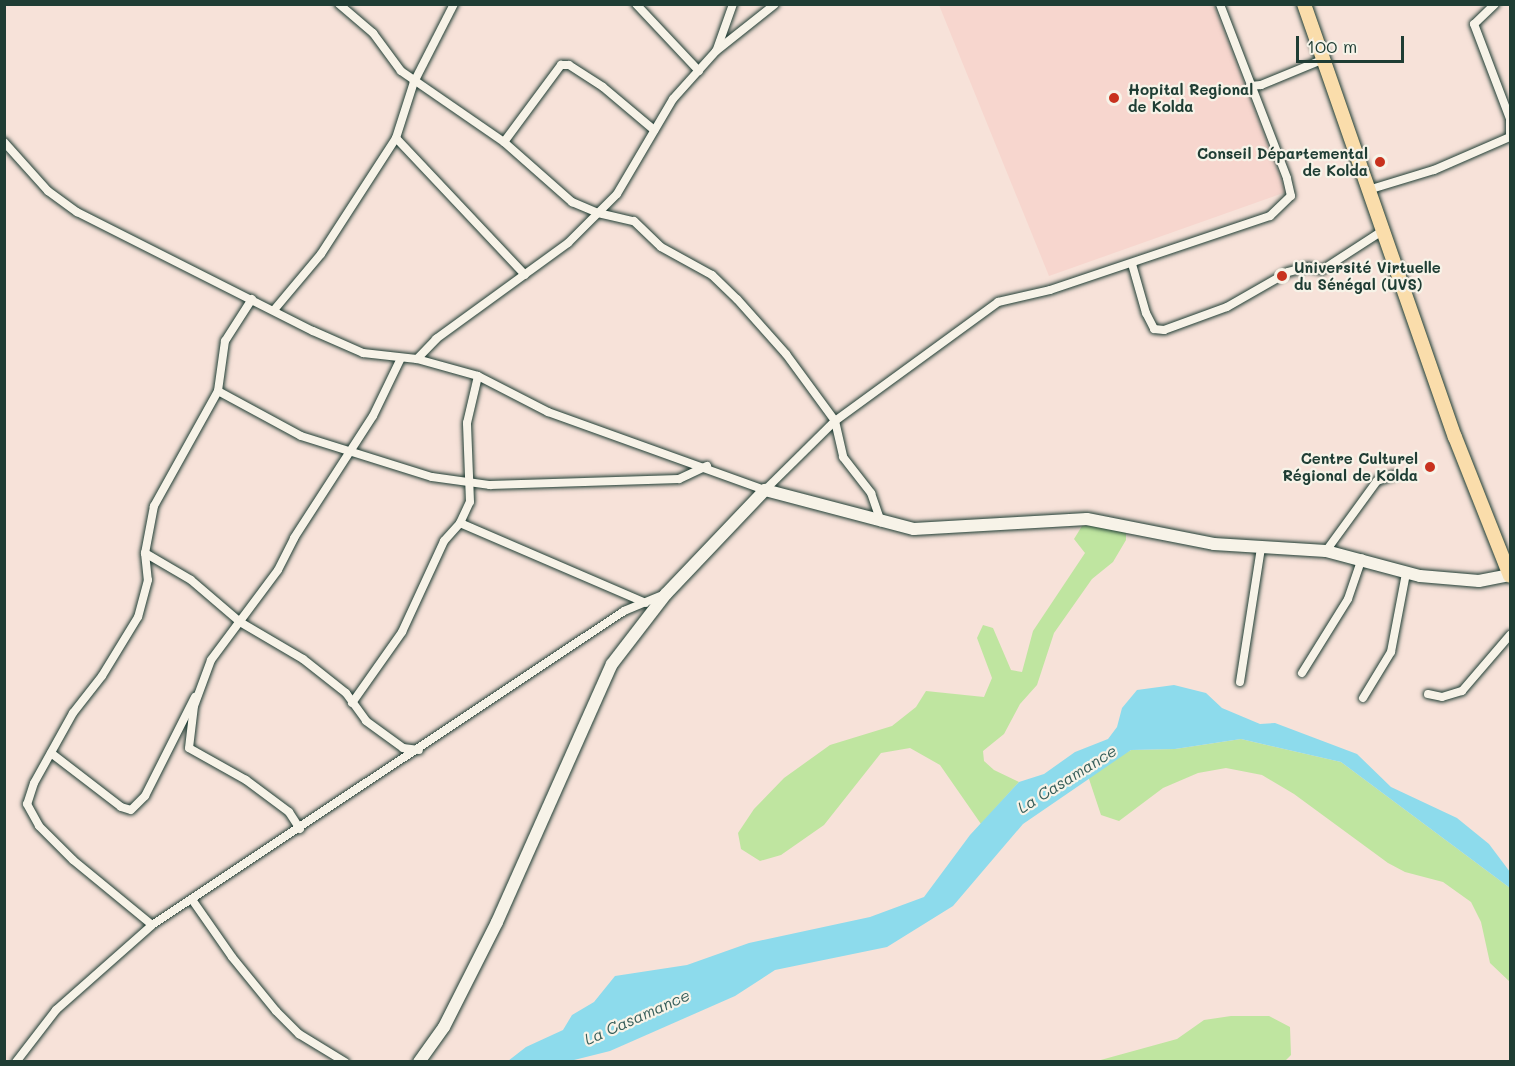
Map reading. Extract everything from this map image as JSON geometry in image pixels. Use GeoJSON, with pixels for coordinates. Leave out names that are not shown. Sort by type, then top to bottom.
{"type":"FeatureCollection","features":[{"type":"Feature","properties":{"kind":"main road"},"geometry":{"type":"LineString","coordinates":[[1304,4],[1455,437],[1510,575]]}},
{"type":"Feature","properties":{"kind":"street"},"geometry":{"type":"LineString","coordinates":[[339,4],[373,33],[401,71],[504,142],[572,202],[598,213],[634,221],[661,247],[712,275],[786,354],[835,421],[843,457],[871,493],[881,522]]}},
{"type":"Feature","properties":{"kind":"street"},"geometry":{"type":"LineString","coordinates":[[274,310],[321,254],[396,138],[414,81],[454,4]]}},
{"type":"Feature","properties":{"kind":"street"},"geometry":{"type":"LineString","coordinates":[[636,4],[699,71]]}},
{"type":"Feature","properties":{"kind":"street"},"geometry":{"type":"LineString","coordinates":[[716,51],[733,4]]}},
{"type":"Feature","properties":{"kind":"street"},"geometry":{"type":"LineString","coordinates":[[417,359],[436,339],[525,275],[598,213],[617,194],[673,99],[716,51],[775,4]]}},
{"type":"Feature","properties":{"kind":"street"},"geometry":{"type":"LineString","coordinates":[[419,1062],[444,1027],[497,922],[612,664],[666,594],[765,490],[835,421],[998,303],[1131,264],[1270,216],[1291,196],[1287,178],[1220,4]]}},
{"type":"Feature","properties":{"kind":"street"},"geometry":{"type":"LineString","coordinates":[[1368,190],[1434,170],[1510,136],[1510,119],[1474,24],[1495,4]]}},
{"type":"Feature","properties":{"kind":"street"},"geometry":{"type":"LineString","coordinates":[[1250,86],[1261,85],[1324,59]]}},
{"type":"Feature","properties":{"kind":"street"},"geometry":{"type":"LineString","coordinates":[[504,142],[561,65],[569,65],[603,87],[654,130]]}},
{"type":"Feature","properties":{"kind":"street"},"geometry":{"type":"LineString","coordinates":[[396,138],[525,275]]}},
{"type":"Feature","properties":{"kind":"street"},"geometry":{"type":"LineString","coordinates":[[4,142],[48,191],[76,212],[363,353],[417,359],[478,376],[548,412],[707,466],[765,490],[881,522],[928,530],[1070,518],[1140,528],[1214,544],[1326,551],[1362,558],[1406,573],[1479,581],[1510,575]]}},
{"type":"Feature","properties":{"kind":"street"},"geometry":{"type":"LineString","coordinates":[[1131,264],[1146,314],[1154,329],[1164,330],[1227,307],[1288,272],[1308,267],[1322,270],[1382,231]]}},
{"type":"Feature","properties":{"kind":"street"},"geometry":{"type":"LineString","coordinates":[[152,925],[39,826],[27,804],[51,753],[138,617],[148,579],[145,553],[154,506],[218,391],[225,341],[252,299]]}},
{"type":"Feature","properties":{"kind":"street"},"geometry":{"type":"LineString","coordinates":[[300,829],[289,812],[246,780],[189,748],[198,695],[211,660],[278,570],[348,452],[385,397],[400,358]]}},
{"type":"Feature","properties":{"kind":"street"},"geometry":{"type":"LineString","coordinates":[[352,703],[402,632],[444,541],[460,523],[470,502],[467,423],[478,376]]}},
{"type":"Feature","properties":{"kind":"street"},"geometry":{"type":"LineString","coordinates":[[218,391],[301,436],[415,473],[471,483],[679,479],[707,466]]}},
{"type":"Feature","properties":{"kind":"street"},"geometry":{"type":"LineString","coordinates":[[1326,551],[1377,481],[1394,475]]}},
{"type":"Feature","properties":{"kind":"street"},"geometry":{"type":"LineString","coordinates":[[460,523],[646,603]]}},
{"type":"Feature","properties":{"kind":"street"},"geometry":{"type":"LineString","coordinates":[[1240,682],[1261,548]]}},
{"type":"Feature","properties":{"kind":"street"},"geometry":{"type":"LineString","coordinates":[[145,553],[191,580],[240,622],[303,659],[346,693],[366,721],[403,748],[419,750]]}},
{"type":"Feature","properties":{"kind":"street"},"geometry":{"type":"LineString","coordinates":[[1302,673],[1348,599],[1362,558]]}},
{"type":"Feature","properties":{"kind":"street"},"geometry":{"type":"LineString","coordinates":[[1363,698],[1391,652],[1406,573]]}},
{"type":"Feature","properties":{"kind":"street"},"geometry":{"type":"LineString","coordinates":[[16,1062],[56,1010],[152,925],[194,900],[624,611],[666,594]]}},
{"type":"Feature","properties":{"kind":"street"},"geometry":{"type":"LineString","coordinates":[[1428,694],[1452,696],[1462,691],[1510,635]]}},
{"type":"Feature","properties":{"kind":"street"},"geometry":{"type":"LineString","coordinates":[[51,753],[121,807],[131,810],[145,796],[189,704],[198,695]]}},
{"type":"Feature","properties":{"kind":"street"},"geometry":{"type":"LineString","coordinates":[[194,900],[228,952],[276,1011],[299,1034],[345,1062]]}},
{"type":"Feature","properties":{"kind":"shaded area","name":"Hopital Regional de Kolda"},"geometry":{"type":"Polygon","coordinates":[[[939,5],[1214,5],[1286,192],[1049,276],[939,5]]]}},
{"type":"Feature","properties":{"kind":"green space"},"geometry":{"type":"Polygon","coordinates":[[[1099,525],[1126,531],[1126,540],[1113,562],[1092,579],[1054,633],[1037,685],[1020,704],[1004,734],[983,751],[984,761],[994,770],[1019,782],[981,824],[940,765],[910,748],[881,753],[824,825],[781,855],[760,861],[741,849],[738,833],[754,809],[784,778],[830,745],[892,726],[916,707],[926,691],[984,697],[992,678],[977,638],[983,625],[993,628],[1011,670],[1022,672],[1033,631],[1085,553],[1074,539],[1082,526],[1099,525]]]}},
{"type":"Feature","properties":{"kind":"green space"},"geometry":{"type":"Polygon","coordinates":[[[1241,739],[1341,762],[1510,888],[1510,982],[1490,963],[1481,922],[1471,902],[1443,882],[1405,872],[1388,863],[1294,794],[1262,775],[1226,768],[1198,773],[1163,788],[1119,821],[1101,815],[1088,776],[1105,764],[1131,750],[1175,749],[1241,739]]]}},
{"type":"Feature","properties":{"kind":"green space"},"geometry":{"type":"Polygon","coordinates":[[[1231,1016],[1269,1016],[1290,1027],[1291,1055],[1284,1062],[1097,1061],[1177,1039],[1204,1020],[1231,1016]]]}},
{"type":"Feature","properties":{"kind":"water","name":"La Casamance"},"geometry":{"type":"Polygon","coordinates":[[[1174,685],[1206,693],[1222,708],[1260,724],[1275,723],[1357,754],[1391,787],[1457,818],[1489,844],[1510,872],[1510,888],[1341,762],[1241,739],[1175,749],[1131,750],[1023,824],[953,906],[887,947],[775,970],[735,996],[610,1051],[570,1061],[508,1061],[526,1047],[563,1030],[572,1015],[594,1002],[615,976],[687,965],[749,943],[870,917],[924,897],[970,835],[1019,782],[1044,774],[1075,752],[1108,739],[1117,727],[1122,708],[1137,690],[1174,685]]]}},
{"type":"Feature","properties":{"kind":"place","name":"Hopital Regional de Kolda"},"geometry":{"type":"Point","coordinates":[1114,98]}},
{"type":"Feature","properties":{"kind":"place","name":"Conseil Départemental de Kolda"},"geometry":{"type":"Point","coordinates":[1380,162]}},
{"type":"Feature","properties":{"kind":"place","name":"Université Virtuelle du Sénégal (UVS)"},"geometry":{"type":"Point","coordinates":[1282,276]}},
{"type":"Feature","properties":{"kind":"place","name":"Centre Culturel Régional de Kolda"},"geometry":{"type":"Point","coordinates":[1430,467]}}]}
